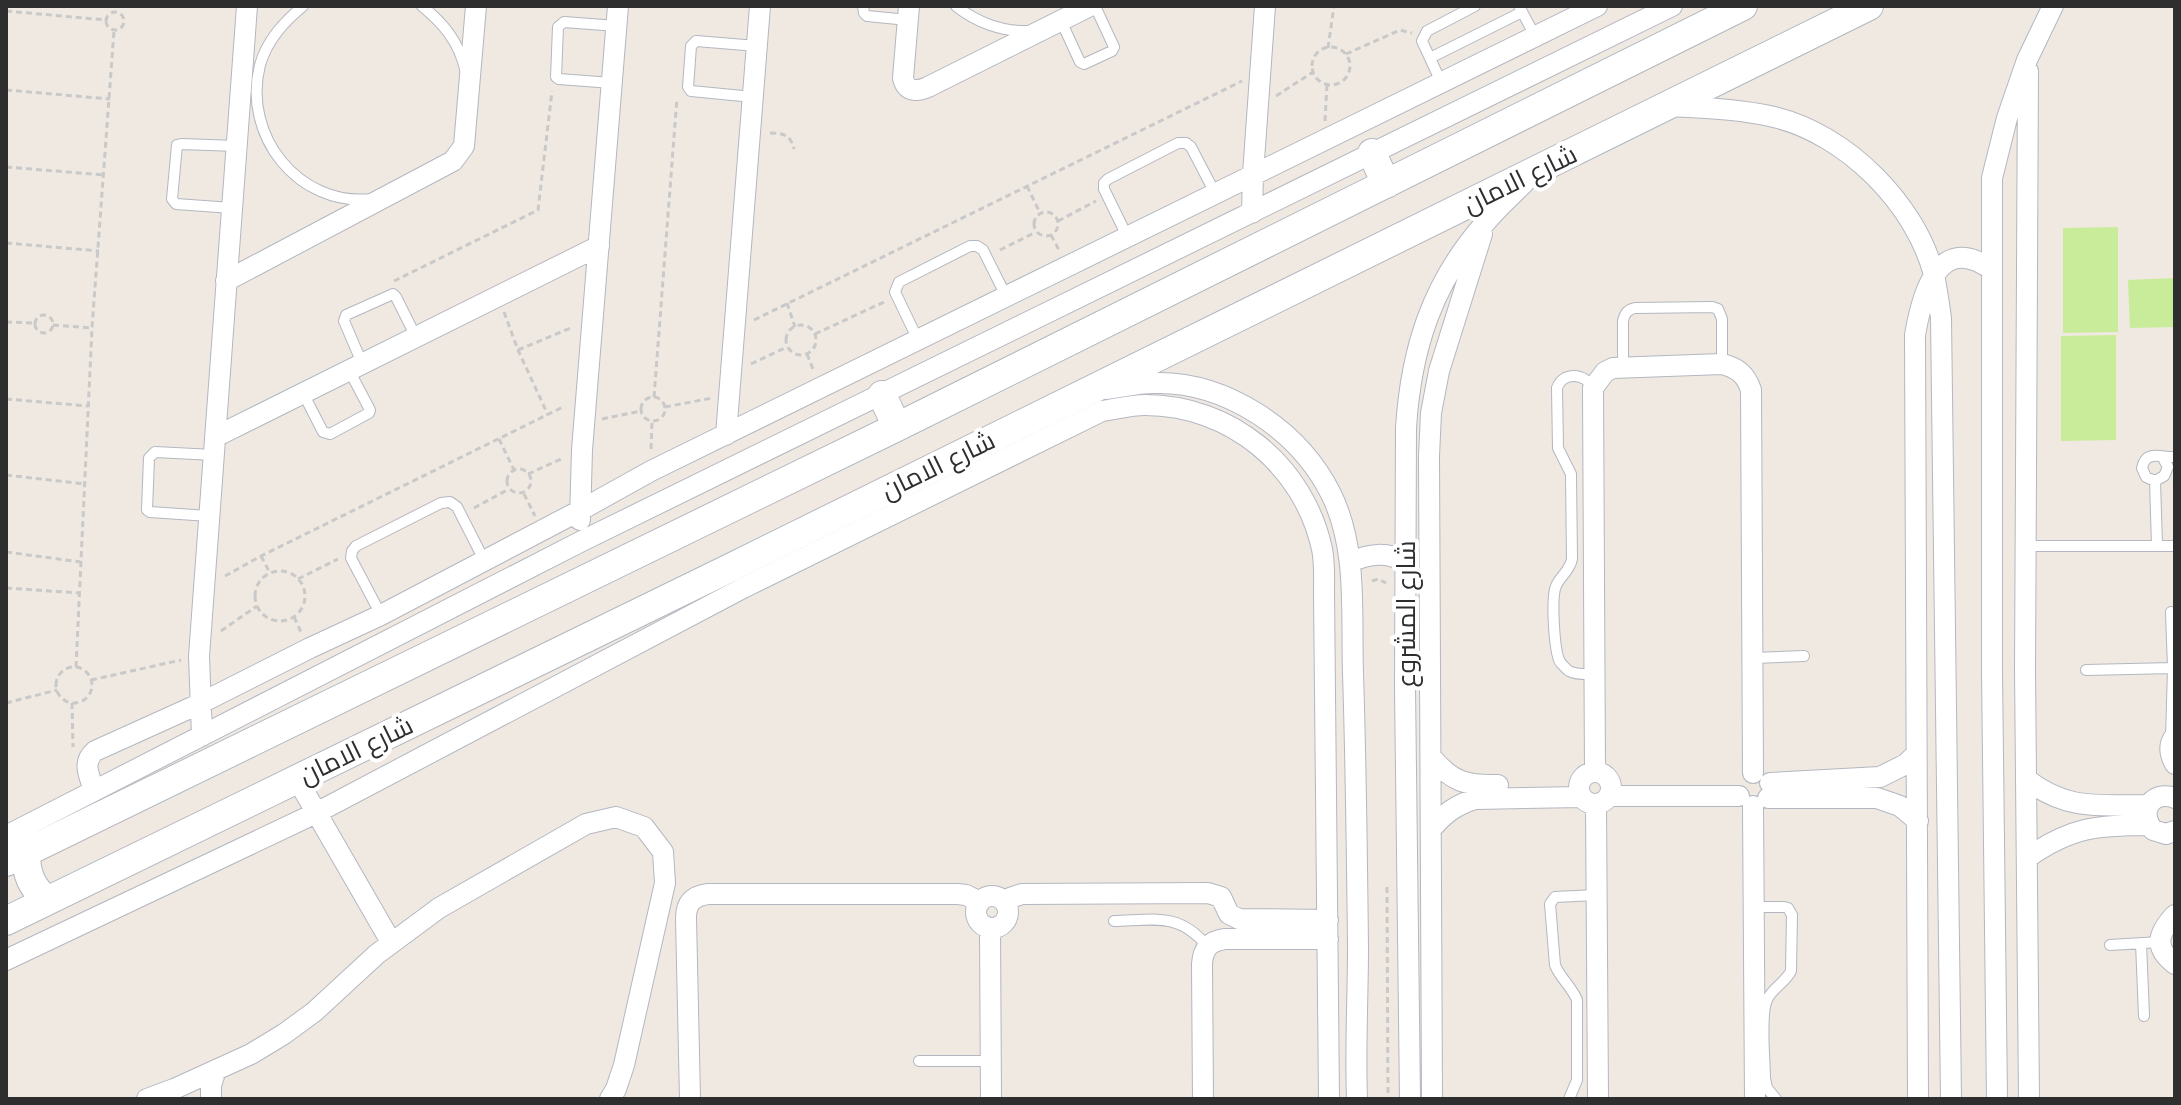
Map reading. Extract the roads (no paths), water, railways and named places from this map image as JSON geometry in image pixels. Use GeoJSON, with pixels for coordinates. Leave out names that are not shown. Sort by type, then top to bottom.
{"type":"FeatureCollection","features":[{"type":"Feature","properties":{"kind":"street"},"geometry":{"type":"LineString","coordinates":[[202,736],[199,651],[237,146],[248,88],[247,6]]}},
{"type":"Feature","properties":{"kind":"street"},"geometry":{"type":"LineString","coordinates":[[226,281],[386,198],[453,161],[460,154],[464,146],[476,6]]}},
{"type":"Feature","properties":{"kind":"street"},"geometry":{"type":"LineString","coordinates":[[726,435],[760,6]]}},
{"type":"Feature","properties":{"kind":"street"},"geometry":{"type":"LineString","coordinates":[[909,13],[903,78],[907,87],[915,91],[1092,6]]}},
{"type":"Feature","properties":{"kind":"street"},"geometry":{"type":"LineString","coordinates":[[1252,213],[1265,6]]}},
{"type":"Feature","properties":{"kind":"street"},"geometry":{"type":"LineString","coordinates":[[94,791],[87,765],[95,751],[381,615],[651,471],[1597,6]]}},
{"type":"Feature","properties":{"kind":"street"},"geometry":{"type":"LineString","coordinates":[[47,901],[29,880],[26,867],[13,850],[94,791],[150,777],[202,736],[580,542],[1672,6]]}},
{"type":"Feature","properties":{"kind":"street","name":"شارع الامان"},"geometry":{"type":"LineString","coordinates":[[13,850],[150,777],[897,427],[1743,6]]}},
{"type":"Feature","properties":{"kind":"street","name":"شارع الامان"},"geometry":{"type":"LineString","coordinates":[[6,921],[1869,6]]}},
{"type":"Feature","properties":{"kind":"street"},"geometry":{"type":"LineString","coordinates":[[1997,1099],[1992,671],[1992,178],[2007,118],[2027,60],[2053,6]]}},
{"type":"Feature","properties":{"kind":"street"},"geometry":{"type":"LineString","coordinates":[[580,542],[582,450],[618,16]]}},
{"type":"Feature","properties":{"kind":"street"},"geometry":{"type":"LineString","coordinates":[[2027,60],[2025,670],[2029,1099]]}},
{"type":"Feature","properties":{"kind":"street"},"geometry":{"type":"LineString","coordinates":[[1668,106],[1733,109],[1778,118],[1820,135],[1858,160],[1890,192],[1916,230],[1934,274],[1941,318],[1951,1099]]}},
{"type":"Feature","properties":{"kind":"street"},"geometry":{"type":"LineString","coordinates":[[1372,153],[1386,184]]}},
{"type":"Feature","properties":{"kind":"street","name":"شارع المشروع"},"geometry":{"type":"LineString","coordinates":[[1410,1099],[1405,675],[1406,428],[1409,391],[1427,317],[1443,283],[1462,251],[1486,221],[1537,170]]}},
{"type":"Feature","properties":{"kind":"street"},"geometry":{"type":"LineString","coordinates":[[1432,1099],[1431,413],[1439,371],[1486,221]]}},
{"type":"Feature","properties":{"kind":"street"},"geometry":{"type":"LineString","coordinates":[[214,446],[303,393],[599,246]]}},
{"type":"Feature","properties":{"kind":"street"},"geometry":{"type":"LineString","coordinates":[[1918,1099],[1915,335],[1925,293],[1934,274],[1946,262],[1962,258],[1979,260],[1992,270]]}},
{"type":"Feature","properties":{"kind":"street"},"geometry":{"type":"LineString","coordinates":[[1598,1099],[1593,388],[1605,372],[1623,366],[1722,364],[1741,372],[1751,390],[1755,1099]]}},
{"type":"Feature","properties":{"kind":"street","name":"شارع المشروع"},"geometry":{"type":"LineString","coordinates":[[1089,391],[1154,383],[1218,394],[1238,402],[1284,434],[1319,473],[1340,515],[1350,562],[1357,843],[1357,1099]]}},
{"type":"Feature","properties":{"kind":"street"},"geometry":{"type":"LineString","coordinates":[[882,395],[897,427]]}},
{"type":"Feature","properties":{"kind":"street"},"geometry":{"type":"LineString","coordinates":[[6,960],[316,813],[743,588],[1102,411],[1144,405],[1186,409],[1225,422],[1260,445],[1289,474],[1310,511],[1322,551],[1329,1099]]}},
{"type":"Feature","properties":{"kind":"street"},"geometry":{"type":"LineString","coordinates":[[1350,562],[1380,554],[1396,556],[1405,562]]}},
{"type":"Feature","properties":{"kind":"street"},"geometry":{"type":"LineString","coordinates":[[1992,671],[2025,670]]}},
{"type":"Feature","properties":{"kind":"street"},"geometry":{"type":"LineString","coordinates":[[1405,675],[1430,675]]}},
{"type":"Feature","properties":{"kind":"street"},"geometry":{"type":"LineString","coordinates":[[2173,739],[2171,757],[2175,764]]}},
{"type":"Feature","properties":{"kind":"street"},"geometry":{"type":"LineString","coordinates":[[1754,790],[1880,777],[1906,764],[1916,754]]}},
{"type":"Feature","properties":{"kind":"street"},"geometry":{"type":"LineString","coordinates":[[1432,758],[1443,771],[1458,781],[1475,786],[1754,790],[1877,798],[1900,806],[1918,821]]}},
{"type":"Feature","properties":{"kind":"street"},"geometry":{"type":"LineString","coordinates":[[297,779],[391,942]]}},
{"type":"Feature","properties":{"kind":"street"},"geometry":{"type":"LineString","coordinates":[[2026,779],[2060,800],[2149,815]]}},
{"type":"Feature","properties":{"kind":"street"},"geometry":{"type":"LineString","coordinates":[[1432,828],[1451,810],[1475,799],[1595,789]]}},
{"type":"Feature","properties":{"kind":"street"},"geometry":{"type":"LineString","coordinates":[[2175,798],[2162,796],[2154,799],[2149,815],[2159,833],[2175,831]]}},
{"type":"Feature","properties":{"kind":"street"},"geometry":{"type":"LineString","coordinates":[[2027,858],[2052,841],[2081,830],[2149,815]]}},
{"type":"Feature","properties":{"kind":"street"},"geometry":{"type":"LineString","coordinates":[[147,1099],[262,1047],[314,1012],[391,942],[439,908],[586,824],[616,817],[644,827],[663,852],[665,883],[624,1065],[610,1099]]}},
{"type":"Feature","properties":{"kind":"street"},"geometry":{"type":"LineString","coordinates":[[1327,845],[1357,843]]}},
{"type":"Feature","properties":{"kind":"street"},"geometry":{"type":"LineString","coordinates":[[1917,867],[1947,866]]}},
{"type":"Feature","properties":{"kind":"street"},"geometry":{"type":"LineString","coordinates":[[1005,903],[1022,894],[1208,893],[1221,897],[1229,914],[1239,919],[1328,929]]}},
{"type":"Feature","properties":{"kind":"street"},"geometry":{"type":"LineString","coordinates":[[690,1099],[686,909],[698,895],[958,894],[980,902]]}},
{"type":"Feature","properties":{"kind":"street"},"geometry":{"type":"LineString","coordinates":[[993,896],[1005,903],[1008,910],[1004,924],[990,928],[979,921],[976,915],[980,902],[993,896]]}},
{"type":"Feature","properties":{"kind":"street"},"geometry":{"type":"LineString","coordinates":[[2175,915],[2150,942],[2175,964]]}},
{"type":"Feature","properties":{"kind":"street"},"geometry":{"type":"LineString","coordinates":[[990,928],[991,1099]]}},
{"type":"Feature","properties":{"kind":"street"},"geometry":{"type":"LineString","coordinates":[[1203,1099],[1202,954],[1207,946],[1215,940],[1328,929]]}},
{"type":"Feature","properties":{"kind":"street"},"geometry":{"type":"LineString","coordinates":[[1995,945],[2027,942]]}},
{"type":"Feature","properties":{"kind":"street"},"geometry":{"type":"LineString","coordinates":[[1329,1069],[1356,1068]]}},
{"type":"Feature","properties":{"kind":"street"},"geometry":{"type":"LineString","coordinates":[[211,1099],[216,1070]]}},
{"type":"Feature","properties":{"kind":"street"},"geometry":{"type":"LineString","coordinates":[[174,1089],[198,1099]]}},
{"type":"Feature","properties":{"kind":"lane"},"geometry":{"type":"LineString","coordinates":[[303,6],[285,21],[270,41],[248,88],[265,136],[277,157],[294,175],[314,189],[337,197],[361,200],[386,198]]}},
{"type":"Feature","properties":{"kind":"lane"},"geometry":{"type":"LineString","coordinates":[[422,6],[441,21],[455,41],[465,64],[469,89]]}},
{"type":"Feature","properties":{"kind":"lane"},"geometry":{"type":"LineString","coordinates":[[863,6],[867,16],[909,13]]}},
{"type":"Feature","properties":{"kind":"lane"},"geometry":{"type":"LineString","coordinates":[[956,6],[989,25],[1015,32],[1040,31]]}},
{"type":"Feature","properties":{"kind":"lane"},"geometry":{"type":"LineString","coordinates":[[1061,21],[1080,62],[1084,64],[1112,51],[1114,47],[1092,6]]}},
{"type":"Feature","properties":{"kind":"lane"},"geometry":{"type":"LineString","coordinates":[[1441,82],[1422,41],[1427,31],[1475,6]]}},
{"type":"Feature","properties":{"kind":"lane"},"geometry":{"type":"LineString","coordinates":[[1430,58],[1521,9],[1535,36]]}},
{"type":"Feature","properties":{"kind":"lane"},"geometry":{"type":"LineString","coordinates":[[612,83],[556,77],[558,27],[564,22],[618,16]]}},
{"type":"Feature","properties":{"kind":"lane"},"geometry":{"type":"LineString","coordinates":[[753,97],[689,90],[690,59],[693,42],[696,41],[757,46]]}},
{"type":"Feature","properties":{"kind":"lane"},"geometry":{"type":"LineString","coordinates":[[1127,236],[1104,183],[1178,143],[1191,147],[1215,193]]}},
{"type":"Feature","properties":{"kind":"lane"},"geometry":{"type":"LineString","coordinates":[[232,208],[176,204],[172,199],[172,186],[177,145],[237,146]]}},
{"type":"Feature","properties":{"kind":"lane"},"geometry":{"type":"LineString","coordinates":[[918,340],[895,292],[899,282],[970,246],[983,250],[1006,296]]}},
{"type":"Feature","properties":{"kind":"lane"},"geometry":{"type":"LineString","coordinates":[[303,393],[323,432],[330,434],[369,413],[344,318],[389,295],[396,297],[416,337]]}},
{"type":"Feature","properties":{"kind":"lane"},"geometry":{"type":"LineString","coordinates":[[1623,366],[1623,321],[1629,310],[1635,308],[1718,309],[1722,319],[1722,364]]}},
{"type":"Feature","properties":{"kind":"lane"},"geometry":{"type":"LineString","coordinates":[[1593,388],[1583,377],[1563,379],[1557,388],[1558,448],[1571,474],[1572,559],[1568,572],[1558,582],[1553,595],[1557,653],[1561,663],[1569,671],[1594,674]]}},
{"type":"Feature","properties":{"kind":"lane"},"geometry":{"type":"LineString","coordinates":[[209,516],[150,512],[146,507],[148,470],[149,458],[155,452],[214,446]]}},
{"type":"Feature","properties":{"kind":"lane"},"geometry":{"type":"LineString","coordinates":[[2149,456],[2169,458],[2164,476],[2155,481],[2143,473],[2142,463],[2149,456]]}},
{"type":"Feature","properties":{"kind":"lane"},"geometry":{"type":"LineString","coordinates":[[2155,481],[2157,546]]}},
{"type":"Feature","properties":{"kind":"lane"},"geometry":{"type":"LineString","coordinates":[[381,615],[351,558],[356,546],[441,503],[450,502],[457,507],[484,560]]}},
{"type":"Feature","properties":{"kind":"lane"},"geometry":{"type":"LineString","coordinates":[[2026,546],[2175,546]]}},
{"type":"Feature","properties":{"kind":"lane"},"geometry":{"type":"LineString","coordinates":[[2171,612],[2173,739]]}},
{"type":"Feature","properties":{"kind":"lane"},"geometry":{"type":"LineString","coordinates":[[1753,658],[1804,656]]}},
{"type":"Feature","properties":{"kind":"lane"},"geometry":{"type":"LineString","coordinates":[[2086,670],[2173,668]]}},
{"type":"Feature","properties":{"kind":"lane"},"geometry":{"type":"LineString","coordinates":[[1569,1099],[1577,1080],[1577,1000],[1555,965],[1550,904],[1555,897],[1596,895]]}},
{"type":"Feature","properties":{"kind":"lane"},"geometry":{"type":"LineString","coordinates":[[1754,907],[1784,907],[1792,915],[1791,971],[1767,998],[1764,1007],[1765,1078],[1767,1088],[1776,1099]]}},
{"type":"Feature","properties":{"kind":"lane"},"geometry":{"type":"LineString","coordinates":[[1114,921],[1162,920],[1180,923],[1196,932],[1207,946]]}},
{"type":"Feature","properties":{"kind":"lane"},"geometry":{"type":"LineString","coordinates":[[2110,945],[2150,942],[2144,1016]]}},
{"type":"Feature","properties":{"kind":"lane"},"geometry":{"type":"LineString","coordinates":[[919,1061],[990,1061]]}}]}
